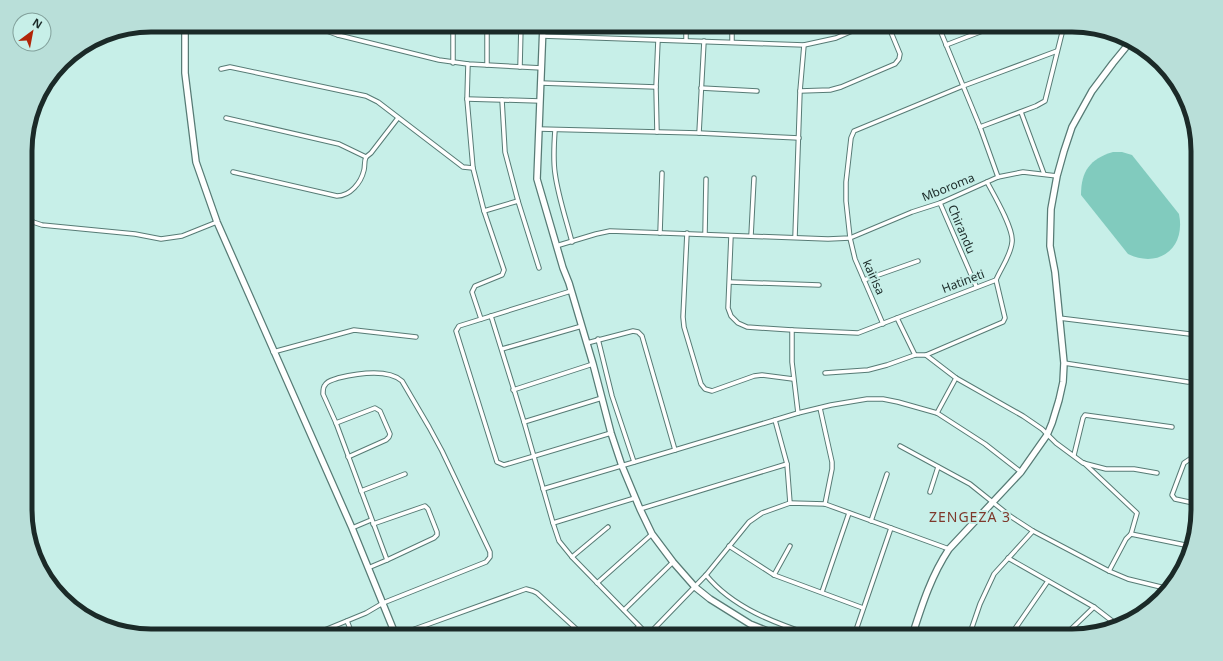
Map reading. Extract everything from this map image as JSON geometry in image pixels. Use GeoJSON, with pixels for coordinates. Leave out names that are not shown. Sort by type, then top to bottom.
{"type":"FeatureCollection","features":[{"type":"Feature","properties":{"kind":"street"},"geometry":{"type":"LineString","coordinates":[[185,32],[185,73],[196,162],[217,222],[273,352],[352,528],[393,629]]}},
{"type":"Feature","properties":{"kind":"street"},"geometry":{"type":"LineString","coordinates":[[332,32],[394,50],[453,63],[542,68]]}},
{"type":"Feature","properties":{"kind":"street"},"geometry":{"type":"LineString","coordinates":[[453,32],[453,63]]}},
{"type":"Feature","properties":{"kind":"street"},"geometry":{"type":"LineString","coordinates":[[487,32],[487,65]]}},
{"type":"Feature","properties":{"kind":"street"},"geometry":{"type":"LineString","coordinates":[[520,67],[521,32]]}},
{"type":"Feature","properties":{"kind":"street"},"geometry":{"type":"LineString","coordinates":[[542,32],[538,179],[556,246],[582,326],[611,433],[622,466],[652,534],[673,562],[695,587],[710,599],[750,624],[762,629]]}},
{"type":"Feature","properties":{"kind":"street"},"geometry":{"type":"LineString","coordinates":[[686,32],[686,40]]}},
{"type":"Feature","properties":{"kind":"street"},"geometry":{"type":"LineString","coordinates":[[732,32],[732,42]]}},
{"type":"Feature","properties":{"kind":"street"},"geometry":{"type":"LineString","coordinates":[[542,36],[804,45],[836,38],[850,32]]}},
{"type":"Feature","properties":{"kind":"street"},"geometry":{"type":"LineString","coordinates":[[800,91],[830,90],[841,87],[896,64],[900,59],[900,54],[891,32]]}},
{"type":"Feature","properties":{"kind":"street"},"geometry":{"type":"LineString","coordinates":[[941,32],[980,128],[998,178]]}},
{"type":"Feature","properties":{"kind":"street"},"geometry":{"type":"LineString","coordinates":[[946,44],[979,32]]}},
{"type":"Feature","properties":{"kind":"street"},"geometry":{"type":"LineString","coordinates":[[980,128],[1045,101],[1062,32]]}},
{"type":"Feature","properties":{"kind":"street"},"geometry":{"type":"LineString","coordinates":[[657,132],[656,87],[658,40]]}},
{"type":"Feature","properties":{"kind":"street"},"geometry":{"type":"LineString","coordinates":[[699,133],[704,41]]}},
{"type":"Feature","properties":{"kind":"street"},"geometry":{"type":"LineString","coordinates":[[795,237],[800,91],[804,45]]}},
{"type":"Feature","properties":{"kind":"street"},"geometry":{"type":"LineString","coordinates":[[914,629],[932,579],[941,562],[950,549],[1021,472],[1046,435],[1052,423],[1063,382],[1064,363],[1055,272],[1050,246],[1051,209],[1057,176],[1072,128],[1089,96],[1113,62],[1127,46]]}},
{"type":"Feature","properties":{"kind":"street"},"geometry":{"type":"LineString","coordinates":[[963,86],[1057,51]]}},
{"type":"Feature","properties":{"kind":"street"},"geometry":{"type":"LineString","coordinates":[[468,64],[467,99],[473,168],[484,211],[504,270],[502,275],[474,286],[473,288],[472,292],[481,319]]}},
{"type":"Feature","properties":{"kind":"street"},"geometry":{"type":"LineString","coordinates":[[221,69],[230,67],[366,96],[378,102],[463,167],[473,168]]}},
{"type":"Feature","properties":{"kind":"street"},"geometry":{"type":"LineString","coordinates":[[541,83],[656,87]]}},
{"type":"Feature","properties":{"kind":"street","name":"kairisa"},"geometry":{"type":"LineString","coordinates":[[883,324],[855,259],[850,238],[846,201],[846,182],[851,138],[854,131],[963,86]]}},
{"type":"Feature","properties":{"kind":"street"},"geometry":{"type":"LineString","coordinates":[[701,88],[758,92]]}},
{"type":"Feature","properties":{"kind":"street"},"geometry":{"type":"LineString","coordinates":[[467,99],[540,101]]}},
{"type":"Feature","properties":{"kind":"street"},"geometry":{"type":"LineString","coordinates":[[502,100],[505,152],[518,201],[539,268]]}},
{"type":"Feature","properties":{"kind":"street"},"geometry":{"type":"LineString","coordinates":[[1021,112],[1044,174]]}},
{"type":"Feature","properties":{"kind":"street"},"geometry":{"type":"LineString","coordinates":[[226,118],[339,144],[366,157]]}},
{"type":"Feature","properties":{"kind":"street"},"geometry":{"type":"LineString","coordinates":[[233,172],[337,196],[343,196],[348,194],[360,179],[364,170],[366,157],[371,153],[398,118]]}},
{"type":"Feature","properties":{"kind":"street"},"geometry":{"type":"LineString","coordinates":[[539,129],[699,133],[799,138]]}},
{"type":"Feature","properties":{"kind":"street"},"geometry":{"type":"LineString","coordinates":[[555,130],[554,172],[572,242]]}},
{"type":"Feature","properties":{"kind":"street","name":"Mboroma"},"geometry":{"type":"LineString","coordinates":[[556,246],[603,232],[795,237],[828,240],[850,238],[912,212],[940,203],[998,178],[1023,172],[1057,176]]}},
{"type":"Feature","properties":{"kind":"street"},"geometry":{"type":"LineString","coordinates":[[660,233],[662,173]]}},
{"type":"Feature","properties":{"kind":"street"},"geometry":{"type":"LineString","coordinates":[[751,236],[754,178]]}},
{"type":"Feature","properties":{"kind":"street"},"geometry":{"type":"LineString","coordinates":[[705,234],[706,179]]}},
{"type":"Feature","properties":{"kind":"street","name":"Hatineti"},"geometry":{"type":"LineString","coordinates":[[731,236],[728,308],[731,316],[738,322],[747,327],[858,333],[976,286],[996,280],[1009,253],[1012,242],[1012,232],[987,182]]}},
{"type":"Feature","properties":{"kind":"street"},"geometry":{"type":"LineString","coordinates":[[484,211],[518,201]]}},
{"type":"Feature","properties":{"kind":"street","name":"Chirandu"},"geometry":{"type":"LineString","coordinates":[[940,203],[976,286]]}},
{"type":"Feature","properties":{"kind":"street"},"geometry":{"type":"LineString","coordinates":[[32,221],[42,226],[135,234],[161,239],[182,236],[217,222]]}},
{"type":"Feature","properties":{"kind":"street"},"geometry":{"type":"LineString","coordinates":[[687,234],[683,317],[684,327],[701,384],[705,389],[712,391],[754,376],[762,375],[793,379]]}},
{"type":"Feature","properties":{"kind":"street"},"geometry":{"type":"LineString","coordinates":[[864,280],[918,261]]}},
{"type":"Feature","properties":{"kind":"street"},"geometry":{"type":"LineString","coordinates":[[824,373],[878,368],[915,355],[926,355],[1003,322],[1005,318],[996,280]]}},
{"type":"Feature","properties":{"kind":"street"},"geometry":{"type":"LineString","coordinates":[[730,282],[819,285]]}},
{"type":"Feature","properties":{"kind":"street"},"geometry":{"type":"LineString","coordinates":[[571,291],[459,326],[456,331],[497,462],[504,465],[611,433]]}},
{"type":"Feature","properties":{"kind":"street"},"geometry":{"type":"LineString","coordinates":[[491,316],[553,523],[562,545],[639,627],[636,629]]}},
{"type":"Feature","properties":{"kind":"street"},"geometry":{"type":"LineString","coordinates":[[897,318],[915,355]]}},
{"type":"Feature","properties":{"kind":"street"},"geometry":{"type":"LineString","coordinates":[[1059,318],[1191,334]]}},
{"type":"Feature","properties":{"kind":"street"},"geometry":{"type":"LineString","coordinates":[[502,349],[582,326]]}},
{"type":"Feature","properties":{"kind":"street"},"geometry":{"type":"LineString","coordinates":[[273,352],[354,330],[416,337]]}},
{"type":"Feature","properties":{"kind":"street"},"geometry":{"type":"LineString","coordinates":[[792,330],[793,379],[798,413]]}},
{"type":"Feature","properties":{"kind":"street"},"geometry":{"type":"LineString","coordinates":[[587,343],[633,331],[638,332],[642,336],[675,450]]}},
{"type":"Feature","properties":{"kind":"street"},"geometry":{"type":"LineString","coordinates":[[598,339],[612,396],[634,462]]}},
{"type":"Feature","properties":{"kind":"street"},"geometry":{"type":"LineString","coordinates":[[926,355],[956,378],[1023,416],[1042,429],[1046,435],[1074,455],[1137,513],[1131,534],[1126,539],[1109,571]]}},
{"type":"Feature","properties":{"kind":"street"},"geometry":{"type":"LineString","coordinates":[[1064,363],[1188,382]]}},
{"type":"Feature","properties":{"kind":"street"},"geometry":{"type":"LineString","coordinates":[[513,390],[593,364]]}},
{"type":"Feature","properties":{"kind":"street"},"geometry":{"type":"LineString","coordinates":[[327,629],[366,613],[383,603],[486,562],[490,557],[490,552],[445,456],[402,381],[386,375],[370,373],[355,374],[329,381],[325,384],[323,394],[336,423],[387,560]]}},
{"type":"Feature","properties":{"kind":"street"},"geometry":{"type":"LineString","coordinates":[[936,414],[956,378]]}},
{"type":"Feature","properties":{"kind":"street"},"geometry":{"type":"LineString","coordinates":[[524,422],[602,398]]}},
{"type":"Feature","properties":{"kind":"street"},"geometry":{"type":"LineString","coordinates":[[543,489],[798,413],[850,402],[883,399],[936,414],[985,444],[1021,472]]}},
{"type":"Feature","properties":{"kind":"street"},"geometry":{"type":"LineString","coordinates":[[336,423],[375,408],[380,411],[390,434],[390,437],[386,440],[348,457]]}},
{"type":"Feature","properties":{"kind":"street"},"geometry":{"type":"LineString","coordinates":[[820,408],[832,462],[825,504]]}},
{"type":"Feature","properties":{"kind":"street"},"geometry":{"type":"LineString","coordinates":[[1074,455],[1085,415],[1172,427]]}},
{"type":"Feature","properties":{"kind":"street"},"geometry":{"type":"LineString","coordinates":[[775,420],[786,464],[790,504]]}},
{"type":"Feature","properties":{"kind":"street"},"geometry":{"type":"LineString","coordinates":[[900,446],[970,484],[1010,516],[1033,531],[1109,571],[1128,579],[1162,587]]}},
{"type":"Feature","properties":{"kind":"street"},"geometry":{"type":"LineString","coordinates":[[1191,459],[1184,463],[1172,495],[1175,499],[1191,502]]}},
{"type":"Feature","properties":{"kind":"street"},"geometry":{"type":"LineString","coordinates":[[1083,463],[1106,469],[1134,469],[1157,473]]}},
{"type":"Feature","properties":{"kind":"street"},"geometry":{"type":"LineString","coordinates":[[640,509],[786,464]]}},
{"type":"Feature","properties":{"kind":"street"},"geometry":{"type":"LineString","coordinates":[[930,492],[938,467]]}},
{"type":"Feature","properties":{"kind":"street"},"geometry":{"type":"LineString","coordinates":[[361,491],[405,474]]}},
{"type":"Feature","properties":{"kind":"street"},"geometry":{"type":"LineString","coordinates":[[871,521],[887,474]]}},
{"type":"Feature","properties":{"kind":"street"},"geometry":{"type":"LineString","coordinates":[[553,523],[635,498]]}},
{"type":"Feature","properties":{"kind":"street"},"geometry":{"type":"LineString","coordinates":[[655,629],[706,575],[744,527],[762,513],[790,504],[825,504],[950,549]]}},
{"type":"Feature","properties":{"kind":"street"},"geometry":{"type":"LineString","coordinates":[[352,528],[425,506],[428,508],[437,535],[434,538],[368,568]]}},
{"type":"Feature","properties":{"kind":"street"},"geometry":{"type":"LineString","coordinates":[[822,592],[849,513]]}},
{"type":"Feature","properties":{"kind":"street"},"geometry":{"type":"LineString","coordinates":[[572,557],[608,527]]}},
{"type":"Feature","properties":{"kind":"street"},"geometry":{"type":"LineString","coordinates":[[856,629],[891,528]]}},
{"type":"Feature","properties":{"kind":"street"},"geometry":{"type":"LineString","coordinates":[[971,629],[980,604],[994,574],[1033,531]]}},
{"type":"Feature","properties":{"kind":"street"},"geometry":{"type":"LineString","coordinates":[[597,582],[652,534]]}},
{"type":"Feature","properties":{"kind":"street"},"geometry":{"type":"LineString","coordinates":[[1131,534],[1186,545]]}},
{"type":"Feature","properties":{"kind":"street"},"geometry":{"type":"LineString","coordinates":[[729,546],[774,575],[863,608]]}},
{"type":"Feature","properties":{"kind":"street"},"geometry":{"type":"LineString","coordinates":[[774,575],[790,546]]}},
{"type":"Feature","properties":{"kind":"street"},"geometry":{"type":"LineString","coordinates":[[1008,558],[1094,607],[1113,622]]}},
{"type":"Feature","properties":{"kind":"street"},"geometry":{"type":"LineString","coordinates":[[624,610],[673,562]]}},
{"type":"Feature","properties":{"kind":"street"},"geometry":{"type":"LineString","coordinates":[[706,575],[715,586],[739,604],[757,614],[796,629]]}},
{"type":"Feature","properties":{"kind":"street"},"geometry":{"type":"LineString","coordinates":[[1015,629],[1048,581]]}},
{"type":"Feature","properties":{"kind":"street"},"geometry":{"type":"LineString","coordinates":[[415,629],[526,589],[533,591],[576,629]]}},
{"type":"Feature","properties":{"kind":"street"},"geometry":{"type":"LineString","coordinates":[[1071,629],[1094,607]]}},
{"type":"Feature","properties":{"kind":"street"},"geometry":{"type":"LineString","coordinates":[[347,621],[350,629]]}},
{"type":"Feature","properties":{"kind":"green space"},"geometry":{"type":"Polygon","coordinates":[[[1113,152],[1122,152],[1132,155],[1179,214],[1180,226],[1178,237],[1174,246],[1160,257],[1150,259],[1139,258],[1128,254],[1081,195],[1083,179],[1088,167],[1098,158],[1113,152]]]}},
{"type":"Feature","properties":{"kind":"district","name":"ZENGEZA 3"},"geometry":{"type":"Point","coordinates":[970,516]}}]}
